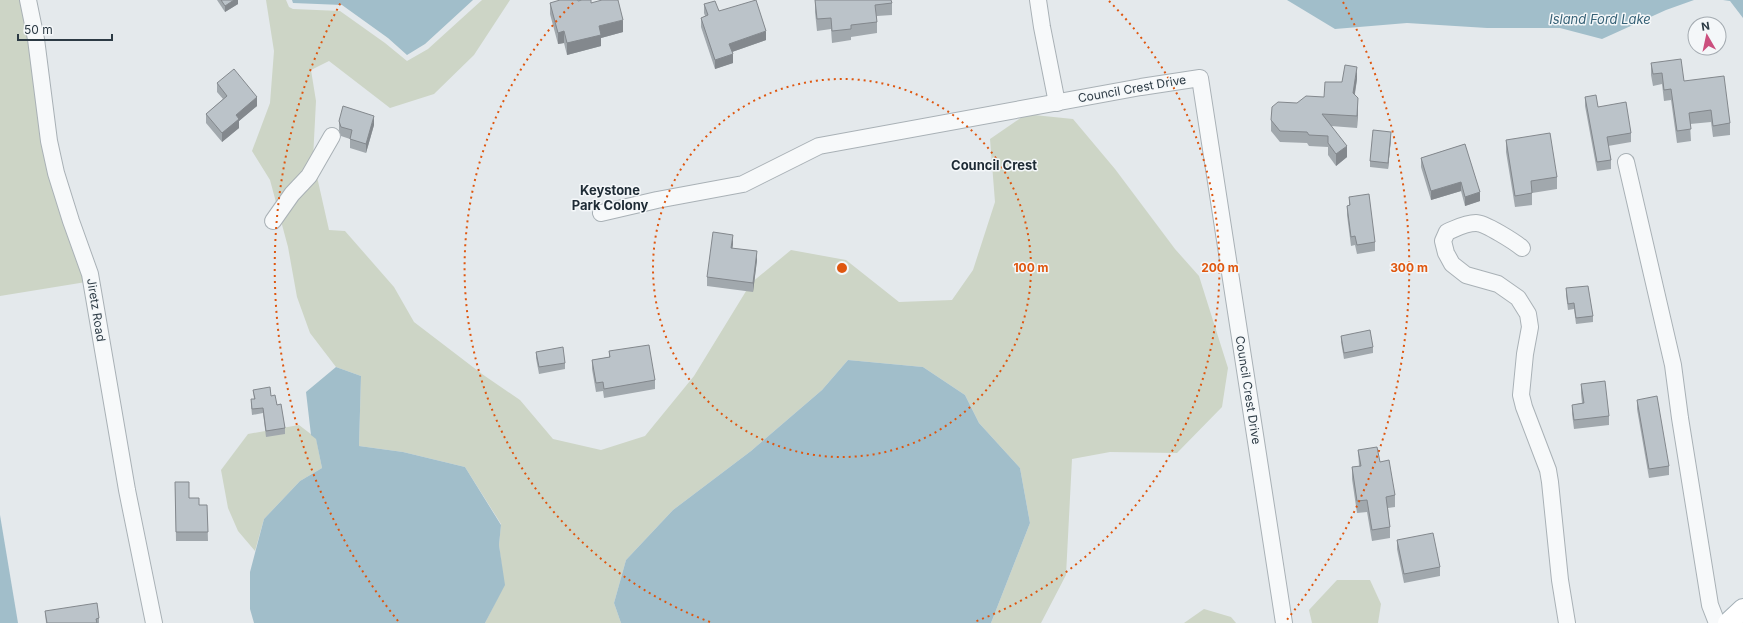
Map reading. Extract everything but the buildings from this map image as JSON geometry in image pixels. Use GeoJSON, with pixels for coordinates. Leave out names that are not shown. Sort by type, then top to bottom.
{"type":"FeatureCollection","features":[{"type":"Feature","properties":{"kind":"main road"},"geometry":{"type":"LineString","coordinates":[[1728,623],[1743,610]]}},
{"type":"Feature","properties":{"kind":"street","name":"Jiretz Road"},"geometry":{"type":"LineString","coordinates":[[28,0],[36,39],[49,140],[56,173],[92,280],[127,490],[154,623]]}},
{"type":"Feature","properties":{"kind":"street"},"geometry":{"type":"LineString","coordinates":[[1038,0],[1057,103]]}},
{"type":"Feature","properties":{"kind":"street","name":"Council Crest Drive"},"geometry":{"type":"LineString","coordinates":[[602,213],[653,201],[743,184],[819,146],[1057,103],[1141,86],[1200,78],[1284,623]]}},
{"type":"Feature","properties":{"kind":"street"},"geometry":{"type":"LineString","coordinates":[[274,221],[292,194],[309,176],[332,136]]}},
{"type":"Feature","properties":{"kind":"street"},"geometry":{"type":"LineString","coordinates":[[1626,162],[1673,365],[1710,605],[1717,623]]}},
{"type":"Feature","properties":{"kind":"street"},"geometry":{"type":"LineString","coordinates":[[1522,248],[1515,242],[1478,223],[1465,224],[1447,232],[1443,241],[1446,254],[1452,264],[1466,275],[1498,284],[1518,298],[1528,314],[1530,327],[1525,354],[1521,395],[1548,470],[1560,580],[1567,623]]}},
{"type":"Feature","properties":{"kind":"green space"},"geometry":{"type":"Polygon","coordinates":[[[0,0],[21,0],[86,282],[0,296],[0,0]]]}},
{"type":"Feature","properties":{"kind":"green space"},"geometry":{"type":"Polygon","coordinates":[[[266,0],[286,0],[289,7],[293,9],[340,11],[385,43],[407,61],[428,49],[482,0],[510,0],[474,55],[434,94],[390,108],[329,61],[311,70],[316,101],[313,159],[329,230],[345,231],[394,287],[414,322],[482,374],[520,400],[553,439],[601,450],[645,436],[694,376],[751,283],[791,250],[846,260],[899,302],[952,300],[973,270],[995,202],[990,139],[1022,117],[1034,115],[1073,119],[1115,169],[1175,249],[1199,276],[1228,368],[1222,407],[1177,453],[1110,452],[1072,459],[1066,575],[1041,623],[991,623],[1030,523],[1020,468],[979,423],[965,395],[923,367],[848,360],[822,390],[751,451],[673,510],[626,560],[614,603],[621,623],[485,623],[504,585],[499,545],[501,524],[465,467],[403,452],[359,446],[361,376],[336,367],[310,333],[297,297],[288,247],[270,180],[252,151],[270,103],[274,51],[266,0]]]}},
{"type":"Feature","properties":{"kind":"green space"},"geometry":{"type":"Polygon","coordinates":[[[299,425],[316,438],[322,468],[300,481],[264,519],[255,551],[238,531],[228,508],[221,470],[248,434],[299,425]]]}},
{"type":"Feature","properties":{"kind":"green space"},"geometry":{"type":"Polygon","coordinates":[[[1337,580],[1370,580],[1381,604],[1378,623],[1312,623],[1309,610],[1337,580]]]}},
{"type":"Feature","properties":{"kind":"green space"},"geometry":{"type":"Polygon","coordinates":[[[1204,609],[1231,617],[1236,623],[1184,623],[1204,609]]]}},
{"type":"Feature","properties":{"kind":"water"},"geometry":{"type":"Polygon","coordinates":[[[292,0],[473,0],[425,44],[407,55],[388,38],[342,5],[293,3],[292,0]]]}},
{"type":"Feature","properties":{"kind":"water","name":"Island Ford Lake"},"geometry":{"type":"Polygon","coordinates":[[[1287,0],[1694,0],[1666,10],[1602,39],[1560,28],[1487,28],[1407,23],[1335,29],[1287,0]]]}},
{"type":"Feature","properties":{"kind":"water"},"geometry":{"type":"Polygon","coordinates":[[[1723,0],[1743,0],[1743,18],[1730,1],[1723,0]]]}},
{"type":"Feature","properties":{"kind":"water"},"geometry":{"type":"Polygon","coordinates":[[[848,360],[923,367],[965,395],[979,423],[1020,468],[1030,523],[991,623],[621,623],[614,603],[626,560],[673,510],[751,451],[822,390],[848,360]]]}},
{"type":"Feature","properties":{"kind":"water"},"geometry":{"type":"Polygon","coordinates":[[[336,367],[361,376],[359,446],[403,452],[465,467],[501,525],[499,545],[505,585],[485,623],[254,623],[250,609],[250,572],[264,519],[300,481],[322,468],[316,439],[311,435],[306,392],[336,367]]]}},
{"type":"Feature","properties":{"kind":"water"},"geometry":{"type":"Polygon","coordinates":[[[0,515],[18,623],[0,623],[0,515]]]}},
{"type":"Feature","properties":{"kind":"district","name":"Council Crest"},"geometry":{"type":"Point","coordinates":[994,165]}},
{"type":"Feature","properties":{"kind":"district","name":"Keystone Park Colony"},"geometry":{"type":"Point","coordinates":[610,198]}}]}
